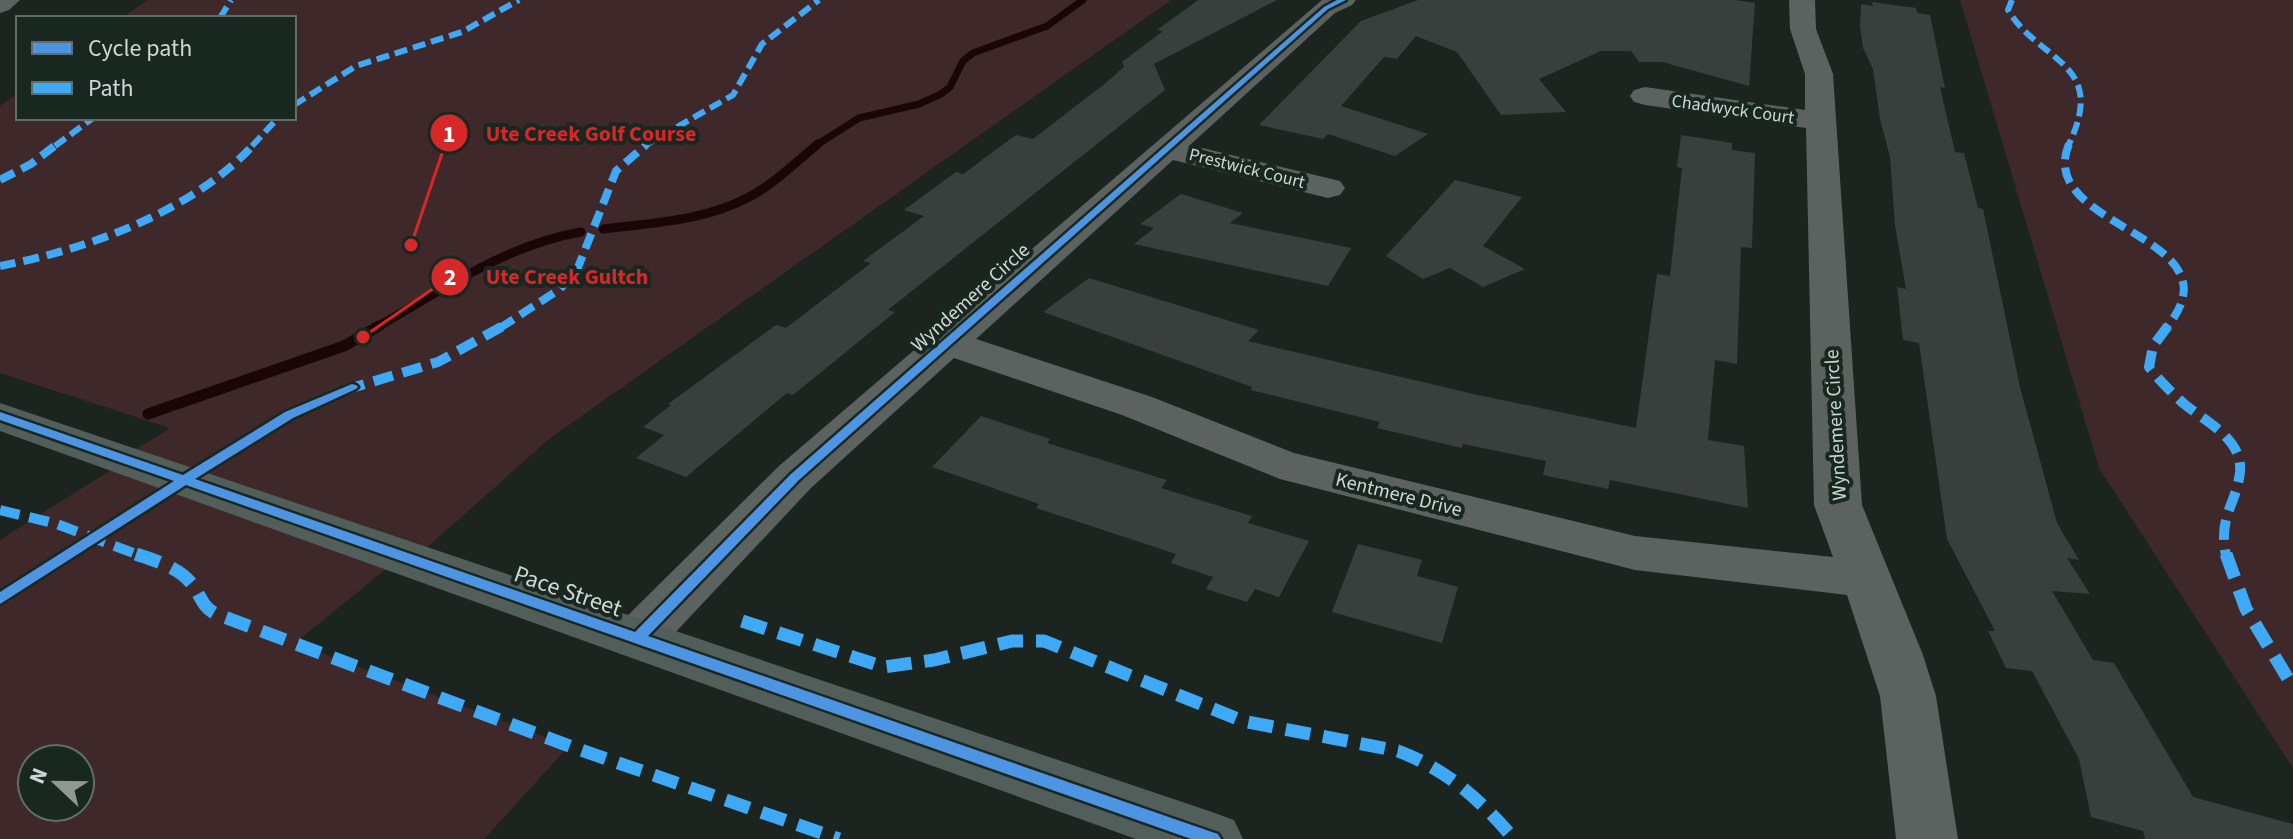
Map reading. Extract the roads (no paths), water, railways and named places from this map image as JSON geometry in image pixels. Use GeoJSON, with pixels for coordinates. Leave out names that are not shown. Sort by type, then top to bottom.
{"type":"FeatureCollection","features":[{"type":"Feature","properties":{"kind":"main road","name":"Pace Street"},"geometry":{"type":"LineString","coordinates":[[0,416],[1212,839]]}},
{"type":"Feature","properties":{"kind":"street"},"geometry":{"type":"LineString","coordinates":[[0,5],[7,0]]}},
{"type":"Feature","properties":{"kind":"street","name":"Wyndemere Circle"},"geometry":{"type":"LineString","coordinates":[[637,639],[795,477],[1326,8],[1343,0]]}},
{"type":"Feature","properties":{"kind":"street","name":"Wyndemere Circle"},"geometry":{"type":"LineString","coordinates":[[1802,0],[1803,29],[1819,74],[1838,505],[1896,655],[1908,696],[1927,839]]}},
{"type":"Feature","properties":{"kind":"street","name":"Chadwyck Court"},"geometry":{"type":"LineString","coordinates":[[1645,96],[1820,121]]}},
{"type":"Feature","properties":{"kind":"street","name":"Prestwick Court"},"geometry":{"type":"LineString","coordinates":[[1166,149],[1328,188]]}},
{"type":"Feature","properties":{"kind":"street","name":"Kentmere Drive"},"geometry":{"type":"LineString","coordinates":[[949,343],[1137,406],[1296,468],[1635,553],[1865,579]]}},
{"type":"Feature","properties":{"kind":"waterway"},"geometry":{"type":"LineString","coordinates":[[818,144],[859,118],[919,104],[941,94],[950,87],[963,61],[973,53],[1047,26],[1083,0]]}},
{"type":"Feature","properties":{"kind":"waterway"},"geometry":{"type":"LineString","coordinates":[[603,229],[678,220],[732,205],[767,186],[818,144]]}},
{"type":"Feature","properties":{"kind":"waterway"},"geometry":{"type":"LineString","coordinates":[[375,328],[500,258],[553,238],[581,232]]}},
{"type":"Feature","properties":{"kind":"waterway"},"geometry":{"type":"LineString","coordinates":[[148,414],[344,346],[379,326]]}},
{"type":"Feature","properties":{"kind":"place","name":"Ute Creek Golf Course"},"geometry":{"type":"Point","coordinates":[411,245]}},
{"type":"Feature","properties":{"kind":"place","name":"Ute Creek Gultch"},"geometry":{"type":"Point","coordinates":[363,337]}}]}
